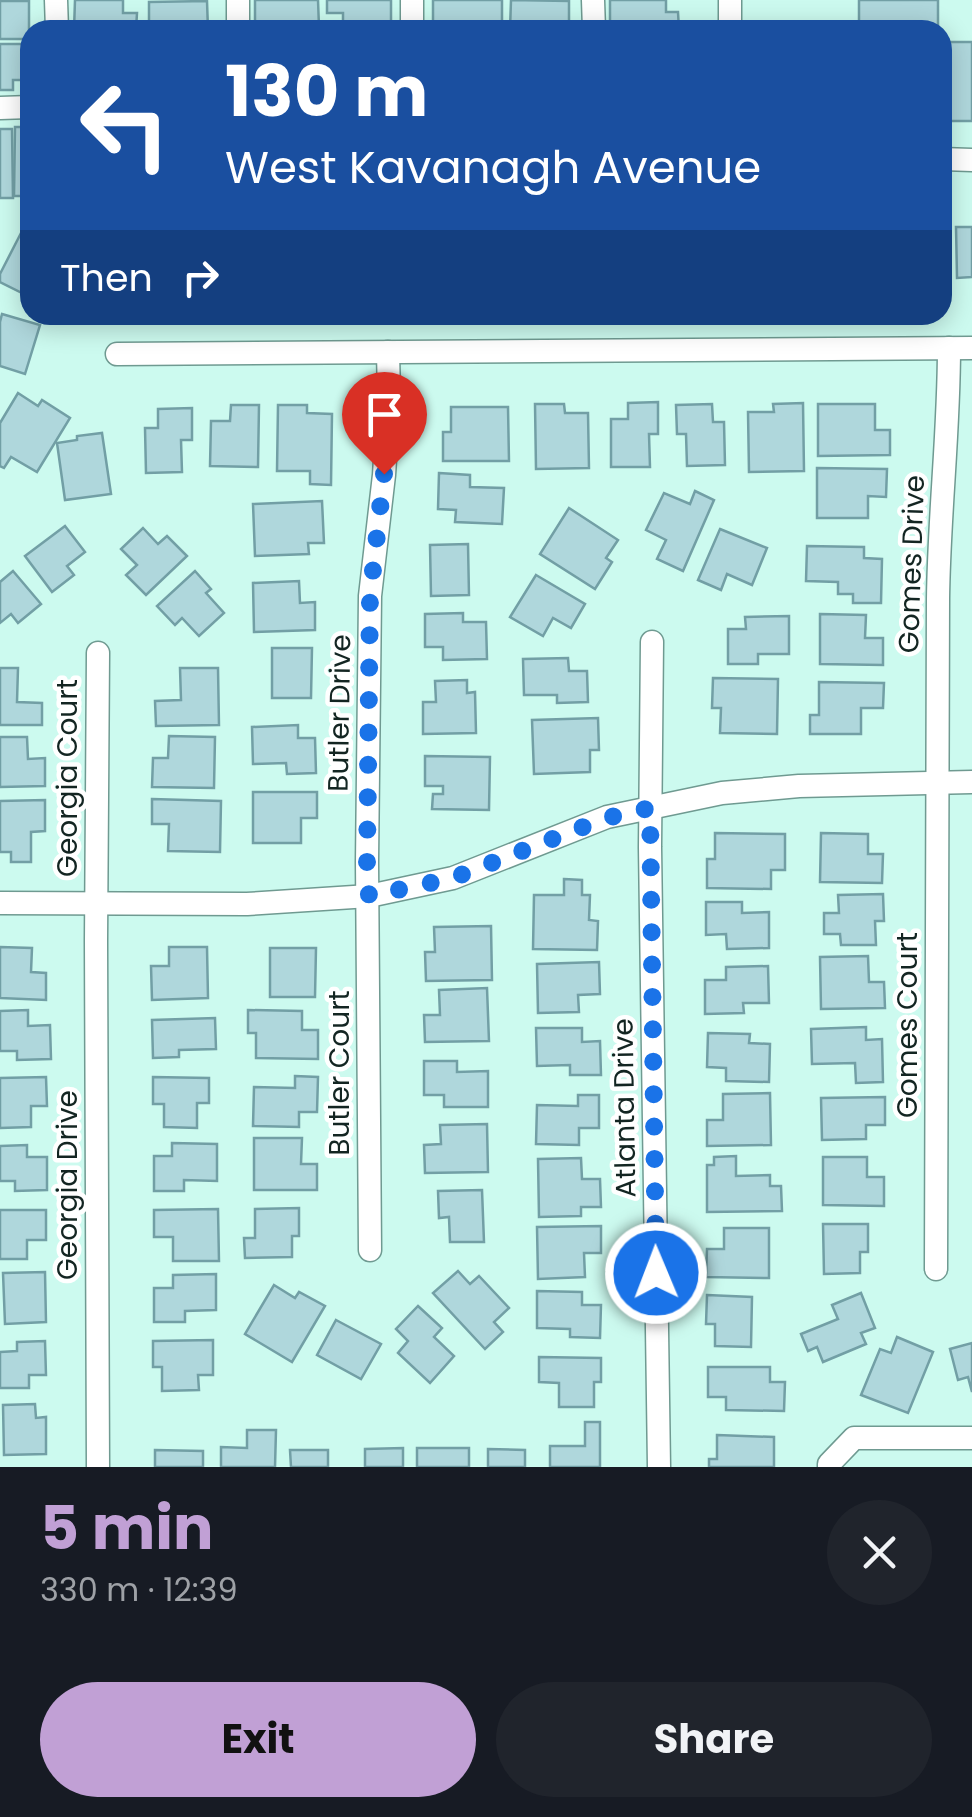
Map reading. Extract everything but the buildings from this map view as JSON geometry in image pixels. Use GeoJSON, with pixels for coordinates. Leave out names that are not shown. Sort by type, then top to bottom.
{"type":"FeatureCollection","features":[{"type":"Feature","properties":{"kind":"street"},"geometry":{"type":"LineString","coordinates":[[117,354],[960,348]]}},
{"type":"Feature","properties":{"kind":"street","name":"Gomes Drive"},"geometry":{"type":"LineString","coordinates":[[937,782],[938,543],[947,432],[960,348]]}},
{"type":"Feature","properties":{"kind":"street","name":"Butler Drive"},"geometry":{"type":"LineString","coordinates":[[369,896],[370,596],[384,474],[388,352]]}},
{"type":"Feature","properties":{"kind":"street","name":"Atlanta Drive"},"geometry":{"type":"LineString","coordinates":[[652,642],[650,808],[660,1467]]}},
{"type":"Feature","properties":{"kind":"street","name":"Georgia Court"},"geometry":{"type":"LineString","coordinates":[[96,903],[98,653]]}},
{"type":"Feature","properties":{"kind":"street","name":"Gomes Court"},"geometry":{"type":"LineString","coordinates":[[936,1269],[937,782]]}},
{"type":"Feature","properties":{"kind":"street"},"geometry":{"type":"LineString","coordinates":[[0,903],[247,904],[369,896],[453,878],[606,818],[722,794],[799,786],[972,782]]}},
{"type":"Feature","properties":{"kind":"street","name":"Butler Court"},"geometry":{"type":"LineString","coordinates":[[369,896],[370,1250]]}},
{"type":"Feature","properties":{"kind":"street","name":"Georgia Drive"},"geometry":{"type":"LineString","coordinates":[[96,903],[98,1467]]}},
{"type":"Feature","properties":{"kind":"street"},"geometry":{"type":"LineString","coordinates":[[828,1467],[854,1438],[972,1438]]}},
{"type":"Feature","properties":{"kind":"route"},"geometry":{"type":"LineString","coordinates":[[384,474],[370,596],[369,896],[453,878],[606,818],[650,808],[656,1273]]}}]}
